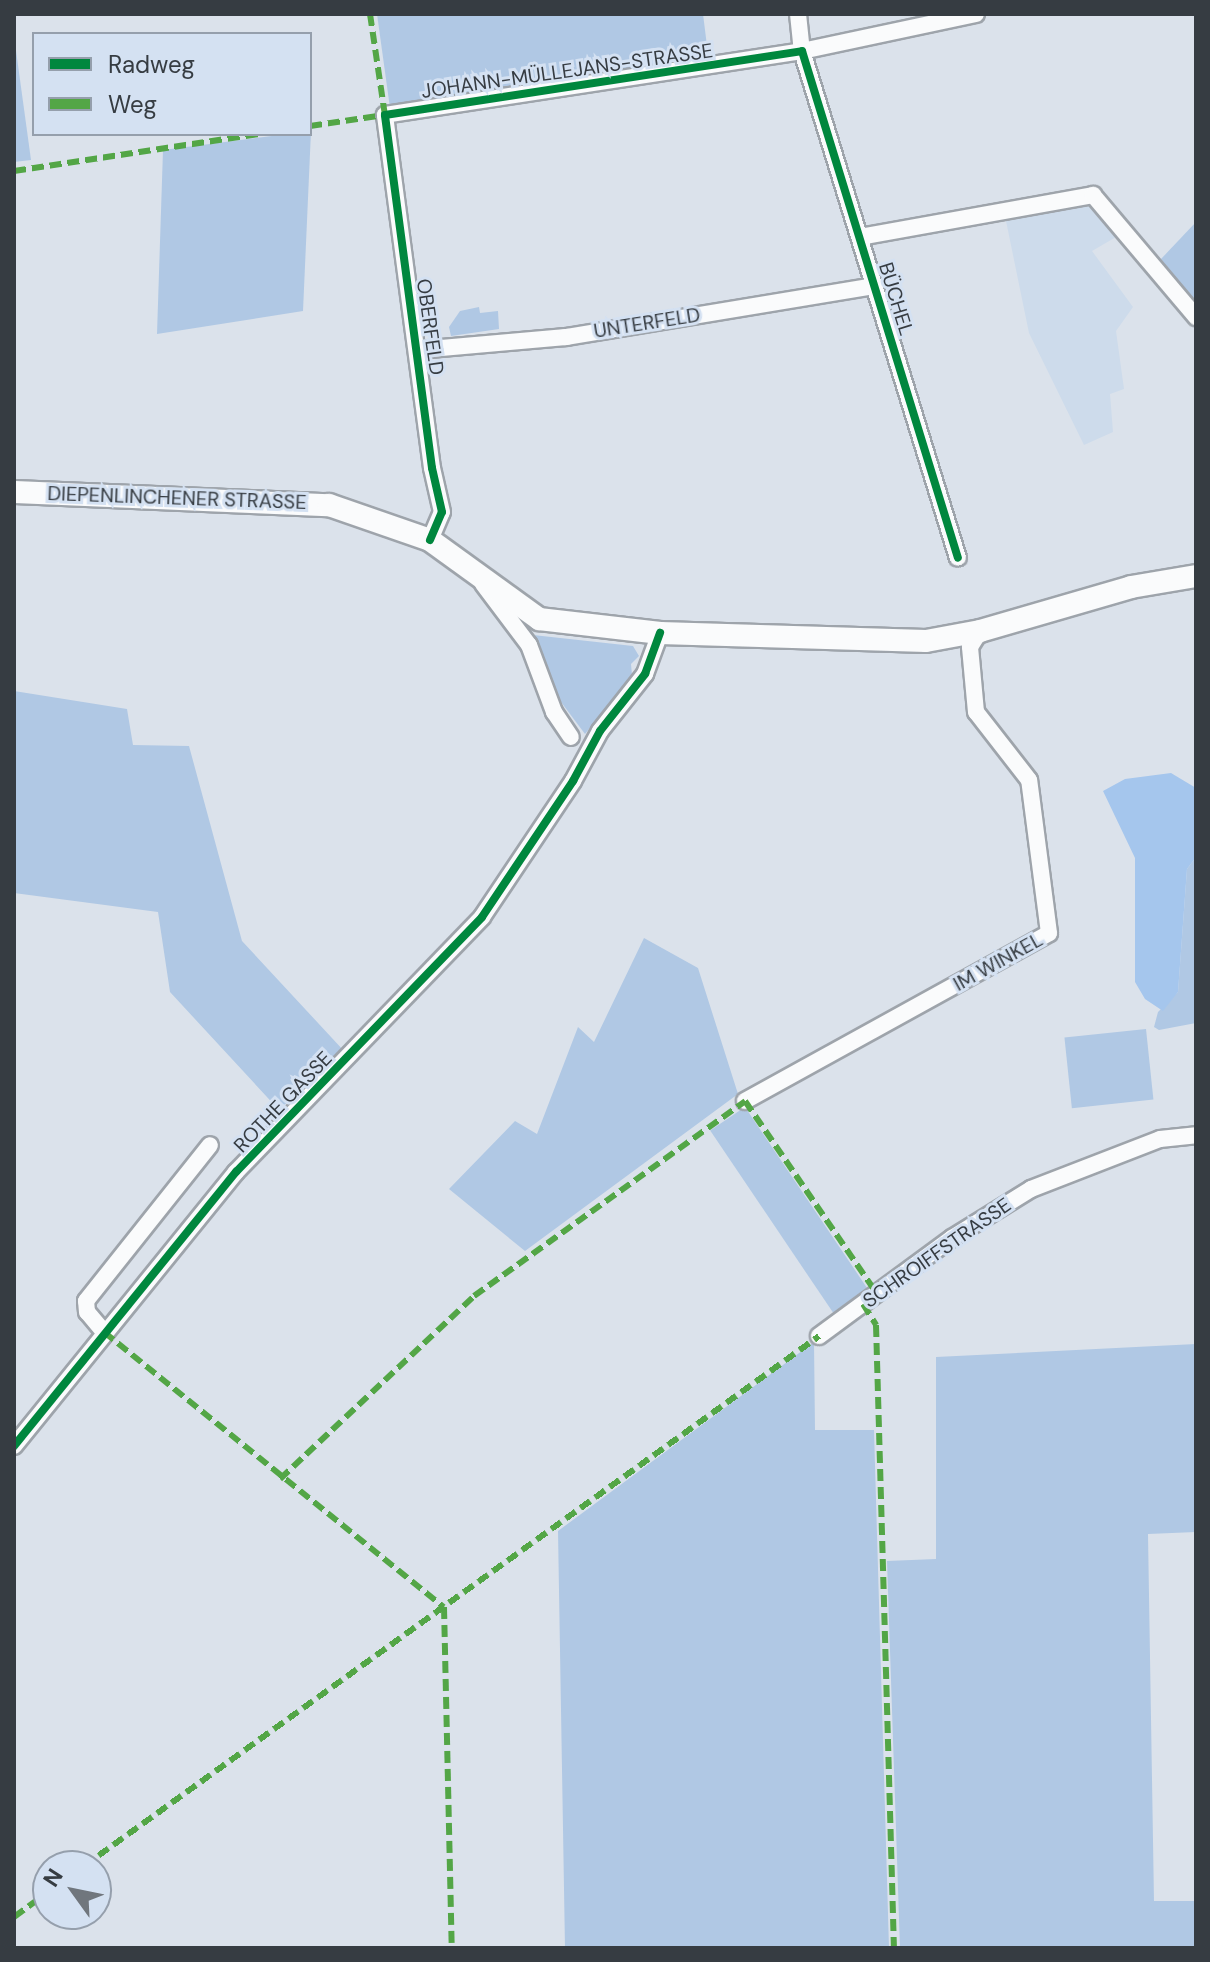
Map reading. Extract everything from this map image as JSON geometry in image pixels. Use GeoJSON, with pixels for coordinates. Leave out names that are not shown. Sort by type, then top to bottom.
{"type":"FeatureCollection","features":[{"type":"Feature","properties":{"kind":"street","name":"BÜCHEL"},"geometry":{"type":"LineString","coordinates":[[798,14],[802,51],[958,558]]}},
{"type":"Feature","properties":{"kind":"street","name":"JOHANN-MÜLLEJANS-STRASSE"},"geometry":{"type":"LineString","coordinates":[[385,115],[802,51],[976,14]]}},
{"type":"Feature","properties":{"kind":"street","name":"OBERFELD"},"geometry":{"type":"LineString","coordinates":[[385,115],[442,512],[430,540]]}},
{"type":"Feature","properties":{"kind":"street","name":"BÜCHEL"},"geometry":{"type":"LineString","coordinates":[[860,237],[1093,195],[1196,317]]}},
{"type":"Feature","properties":{"kind":"street","name":"UNTERFELD"},"geometry":{"type":"LineString","coordinates":[[418,350],[566,337],[875,286]]}},
{"type":"Feature","properties":{"kind":"street","name":"DIEPENLINCHENER STRASSE"},"geometry":{"type":"LineString","coordinates":[[14,492],[282,500],[329,505],[386,522],[430,540],[539,619],[660,633],[926,641],[980,631],[1131,587],[1196,576]]}},
{"type":"Feature","properties":{"kind":"street"},"geometry":{"type":"LineString","coordinates":[[472,571],[529,645],[554,712],[571,737]]}},
{"type":"Feature","properties":{"kind":"street","name":"IM WINKEL"},"geometry":{"type":"LineString","coordinates":[[745,1101],[1049,933],[1029,780],[976,712],[970,647],[980,631]]}},
{"type":"Feature","properties":{"kind":"street","name":"ROTHE GASSE"},"geometry":{"type":"LineString","coordinates":[[14,1446],[236,1172],[482,917],[573,781],[600,731],[645,674],[660,633]]}},
{"type":"Feature","properties":{"kind":"street","name":"SCHROIFFSTRASSE"},"geometry":{"type":"LineString","coordinates":[[819,1336],[952,1238],[1031,1189],[1160,1139],[1196,1135]]}},
{"type":"Feature","properties":{"kind":"street","name":"ROTHE GASSE"},"geometry":{"type":"LineString","coordinates":[[104,1332],[87,1312],[86,1301],[210,1145]]}},
{"type":"Feature","properties":{"kind":"shaded area"},"geometry":{"type":"Polygon","coordinates":[[[377,14],[703,14],[709,62],[390,108],[377,14]]]}},
{"type":"Feature","properties":{"kind":"shaded area"},"geometry":{"type":"Polygon","coordinates":[[[14,36],[31,160],[14,162],[14,36]]]}},
{"type":"Feature","properties":{"kind":"shaded area"},"geometry":{"type":"Polygon","coordinates":[[[272,136],[311,136],[303,311],[157,334],[163,150],[272,136]]]}},
{"type":"Feature","properties":{"kind":"shaded area"},"geometry":{"type":"Polygon","coordinates":[[[1091,200],[1116,237],[1092,251],[1133,307],[1116,331],[1124,389],[1110,394],[1113,432],[1084,445],[1029,333],[1005,216],[1091,200]]]}},
{"type":"Feature","properties":{"kind":"shaded area"},"geometry":{"type":"Polygon","coordinates":[[[1196,222],[1196,305],[1161,259],[1196,222]]]}},
{"type":"Feature","properties":{"kind":"shaded area"},"geometry":{"type":"Polygon","coordinates":[[[479,307],[480,313],[498,311],[499,329],[451,336],[449,327],[460,311],[479,307]]]}},
{"type":"Feature","properties":{"kind":"shaded area"},"geometry":{"type":"Polygon","coordinates":[[[533,635],[633,646],[639,656],[631,664],[632,675],[585,734],[558,698],[533,635]]]}},
{"type":"Feature","properties":{"kind":"shaded area"},"geometry":{"type":"Polygon","coordinates":[[[14,691],[127,709],[133,745],[189,746],[242,941],[344,1051],[279,1110],[170,992],[158,912],[14,893],[14,691]]]}},
{"type":"Feature","properties":{"kind":"shaded area"},"geometry":{"type":"Polygon","coordinates":[[[1171,773],[1196,788],[1196,857],[1187,869],[1178,992],[1163,1011],[1145,999],[1135,982],[1135,858],[1103,791],[1125,779],[1171,773]]]}},
{"type":"Feature","properties":{"kind":"shaded area"},"geometry":{"type":"Polygon","coordinates":[[[1196,857],[1196,1023],[1159,1030],[1154,1027],[1158,1012],[1178,992],[1187,869],[1196,857]]]}},
{"type":"Feature","properties":{"kind":"shaded area"},"geometry":{"type":"Polygon","coordinates":[[[644,938],[698,968],[738,1094],[525,1251],[449,1189],[515,1121],[537,1134],[578,1027],[594,1042],[644,938]]]}},
{"type":"Feature","properties":{"kind":"shaded area"},"geometry":{"type":"Polygon","coordinates":[[[1146,1029],[1153,1100],[1072,1108],[1064,1038],[1146,1029]]]}},
{"type":"Feature","properties":{"kind":"shaded area"},"geometry":{"type":"Polygon","coordinates":[[[745,1107],[870,1292],[835,1315],[710,1130],[745,1107]]]}},
{"type":"Feature","properties":{"kind":"shaded area"},"geometry":{"type":"Polygon","coordinates":[[[814,1342],[815,1430],[874,1430],[889,1948],[565,1948],[558,1531],[814,1342]]]}},
{"type":"Feature","properties":{"kind":"shaded area"},"geometry":{"type":"Polygon","coordinates":[[[1196,1344],[1196,1532],[1148,1534],[1154,1901],[1196,1901],[1196,1948],[900,1948],[887,1561],[936,1559],[936,1357],[1196,1344]]]}},
{"type":"Feature","properties":{"kind":"marked path"},"geometry":{"type":"LineString","coordinates":[[370,14],[385,115]]}},
{"type":"Feature","properties":{"kind":"marked path"},"geometry":{"type":"LineString","coordinates":[[312,126],[391,114]]}},
{"type":"Feature","properties":{"kind":"marked path"},"geometry":{"type":"LineString","coordinates":[[14,171],[246,136]]}},
{"type":"Feature","properties":{"kind":"marked path"},"geometry":{"type":"LineString","coordinates":[[280,1479],[474,1296],[745,1101],[877,1294]]}},
{"type":"Feature","properties":{"kind":"marked path"},"geometry":{"type":"LineString","coordinates":[[863,1304],[876,1325],[894,1948]]}},
{"type":"Feature","properties":{"kind":"marked path"},"geometry":{"type":"LineString","coordinates":[[104,1332],[444,1607],[452,1948]]}},
{"type":"Feature","properties":{"kind":"marked path"},"geometry":{"type":"LineString","coordinates":[[106,1850],[819,1336]]}},
{"type":"Feature","properties":{"kind":"marked path"},"geometry":{"type":"LineString","coordinates":[[14,1917],[32,1904]]}},
{"type":"Feature","properties":{"kind":"cycle path"},"geometry":{"type":"LineString","coordinates":[[430,540],[442,512],[432,468],[385,115],[802,51],[958,558]]}},
{"type":"Feature","properties":{"kind":"cycle path"},"geometry":{"type":"LineString","coordinates":[[14,1446],[236,1172],[482,917],[573,781],[600,731],[645,674],[660,633]]}}]}
